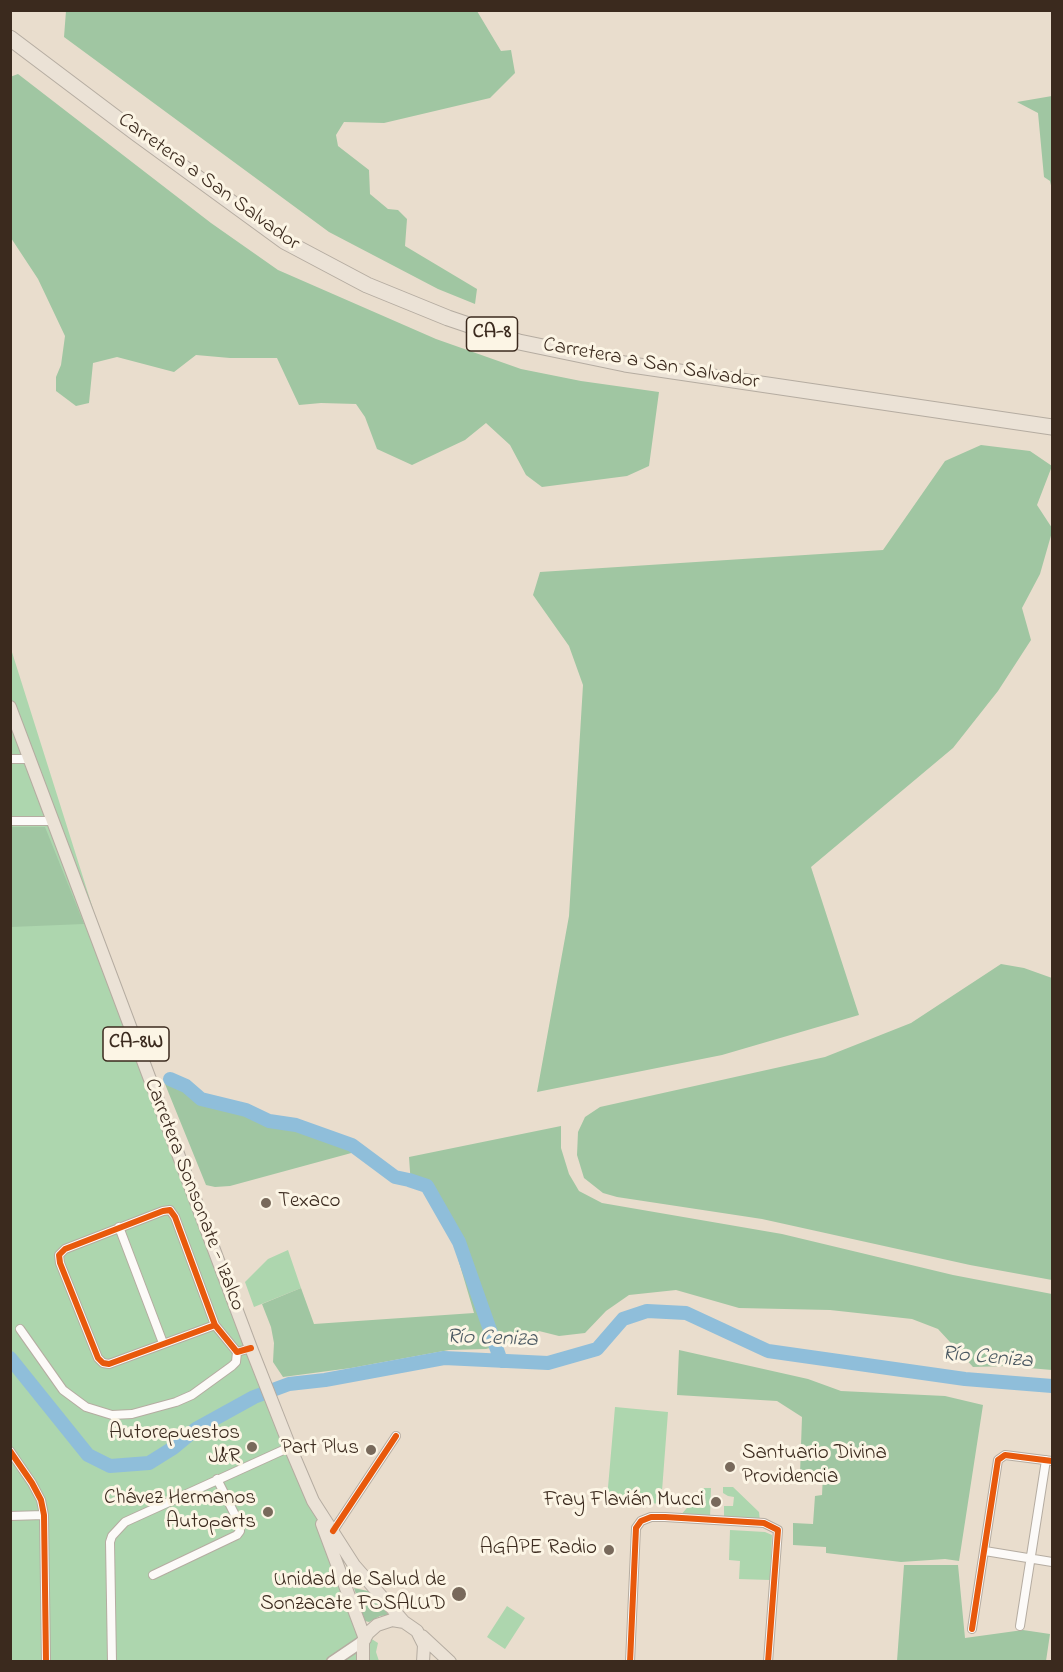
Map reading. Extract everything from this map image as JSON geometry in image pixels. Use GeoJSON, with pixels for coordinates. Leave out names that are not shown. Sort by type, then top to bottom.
{"type":"FeatureCollection","features":[{"type":"Feature","properties":{"kind":"highway","name":"Carretera a San Salvador"},"geometry":{"type":"LineString","coordinates":[[10,38],[284,241],[367,285],[448,318],[519,342],[625,364],[1053,427]]}},
{"type":"Feature","properties":{"kind":"highway","name":"CA-8"},"geometry":{"type":"LineString","coordinates":[[10,51],[300,261],[366,295],[435,323],[487,342],[582,365],[1053,438]]}},
{"type":"Feature","properties":{"kind":"main road","name":"Carretera Sonsonate - Izalco"},"geometry":{"type":"LineString","coordinates":[[10,707],[290,1447]]}},
{"type":"Feature","properties":{"kind":"main road"},"geometry":{"type":"LineString","coordinates":[[290,1447],[313,1501],[364,1640],[363,1662]]}},
{"type":"Feature","properties":{"kind":"main road"},"geometry":{"type":"LineString","coordinates":[[313,1501],[354,1565],[373,1589],[404,1622],[450,1662]]}},
{"type":"Feature","properties":{"kind":"main road"},"geometry":{"type":"LineString","coordinates":[[346,1589],[351,1585],[373,1589]]}},
{"type":"Feature","properties":{"kind":"main road"},"geometry":{"type":"LineString","coordinates":[[332,1662],[364,1640],[380,1623],[392,1620],[404,1622]]}},
{"type":"Feature","properties":{"kind":"main road"},"geometry":{"type":"LineString","coordinates":[[418,1633],[424,1648],[423,1662]]}},
{"type":"Feature","properties":{"kind":"street"},"geometry":{"type":"LineString","coordinates":[[10,759],[30,759]]}},
{"type":"Feature","properties":{"kind":"street"},"geometry":{"type":"LineString","coordinates":[[10,821],[53,821]]}},
{"type":"Feature","properties":{"kind":"street"},"geometry":{"type":"LineString","coordinates":[[20,1329],[63,1390],[86,1407],[112,1414],[132,1414],[176,1402],[192,1395],[232,1366],[236,1362],[237,1352],[215,1325],[175,1217],[170,1210],[163,1210],[65,1250],[59,1255],[60,1263],[98,1358],[103,1363],[109,1364],[215,1325]]}},
{"type":"Feature","properties":{"kind":"street"},"geometry":{"type":"LineString","coordinates":[[119,1227],[163,1343]]}},
{"type":"Feature","properties":{"kind":"street"},"geometry":{"type":"LineString","coordinates":[[237,1352],[251,1348]]}},
{"type":"Feature","properties":{"kind":"street"},"geometry":{"type":"LineString","coordinates":[[333,1532],[396,1436]]}},
{"type":"Feature","properties":{"kind":"street"},"geometry":{"type":"LineString","coordinates":[[112,1662],[110,1551],[112,1536],[126,1522],[290,1447]]}},
{"type":"Feature","properties":{"kind":"street"},"geometry":{"type":"LineString","coordinates":[[10,1451],[33,1483],[41,1500],[44,1515],[46,1662]]}},
{"type":"Feature","properties":{"kind":"street"},"geometry":{"type":"LineString","coordinates":[[972,1629],[997,1465],[1001,1456],[1005,1455],[1049,1460],[1030,1558],[1020,1626]]}},
{"type":"Feature","properties":{"kind":"street"},"geometry":{"type":"LineString","coordinates":[[153,1575],[237,1536],[240,1531],[239,1523],[217,1479]]}},
{"type":"Feature","properties":{"kind":"street"},"geometry":{"type":"LineString","coordinates":[[10,1516],[44,1515]]}},
{"type":"Feature","properties":{"kind":"street"},"geometry":{"type":"LineString","coordinates":[[630,1662],[634,1538],[636,1528],[641,1521],[651,1517],[764,1523],[778,1530],[768,1662]]}},
{"type":"Feature","properties":{"kind":"street"},"geometry":{"type":"LineString","coordinates":[[985,1551],[1053,1562]]}},
{"type":"Feature","properties":{"kind":"green space"},"geometry":{"type":"Polygon","coordinates":[[[66,11],[477,11],[501,51],[511,50],[515,73],[490,98],[384,123],[344,122],[336,135],[338,146],[369,170],[370,194],[388,209],[398,210],[407,219],[405,246],[477,289],[475,304],[438,289],[329,232],[64,37],[66,11]]]}},
{"type":"Feature","properties":{"kind":"green space"},"geometry":{"type":"Polygon","coordinates":[[[18,74],[211,223],[278,270],[436,339],[521,369],[581,381],[659,392],[649,466],[627,476],[542,487],[526,475],[510,445],[486,423],[465,440],[412,465],[377,449],[365,417],[356,404],[299,405],[277,358],[196,355],[174,372],[117,357],[93,363],[89,403],[76,406],[56,391],[56,377],[61,365],[65,336],[38,279],[11,238],[10,77],[18,74]]]}},
{"type":"Feature","properties":{"kind":"green space"},"geometry":{"type":"Polygon","coordinates":[[[1052,96],[1052,190],[1050,181],[1044,177],[1038,113],[1017,102],[1052,96]]]}},
{"type":"Feature","properties":{"kind":"green space"},"geometry":{"type":"Polygon","coordinates":[[[981,445],[1030,451],[1052,466],[1037,505],[1052,528],[1052,532],[1040,574],[1022,608],[1031,640],[998,691],[953,748],[811,867],[859,1015],[722,1055],[537,1092],[569,916],[583,685],[569,646],[533,595],[540,572],[883,550],[945,461],[981,445]]]}},
{"type":"Feature","properties":{"kind":"green space"},"geometry":{"type":"Polygon","coordinates":[[[11,649],[117,985],[370,1638],[378,1643],[376,1652],[379,1661],[11,1661],[11,649]]]}},
{"type":"Feature","properties":{"kind":"green space"},"geometry":{"type":"Polygon","coordinates":[[[11,827],[45,827],[84,924],[11,927],[11,827]]]}},
{"type":"Feature","properties":{"kind":"green space"},"geometry":{"type":"Polygon","coordinates":[[[1001,964],[1024,968],[1052,978],[1052,1280],[970,1265],[762,1219],[617,1197],[603,1193],[584,1178],[577,1155],[578,1132],[585,1117],[600,1107],[825,1057],[911,1023],[1001,964]]]}},
{"type":"Feature","properties":{"kind":"green space"},"geometry":{"type":"Polygon","coordinates":[[[165,1084],[185,1088],[200,1102],[245,1111],[268,1122],[295,1126],[355,1152],[230,1186],[206,1185],[165,1084]]]}},
{"type":"Feature","properties":{"kind":"green space"},"geometry":{"type":"Polygon","coordinates":[[[561,1126],[561,1148],[569,1174],[579,1191],[602,1203],[782,1234],[953,1275],[1052,1294],[1052,1370],[1006,1366],[973,1367],[938,1329],[912,1319],[830,1310],[739,1308],[676,1290],[629,1295],[606,1311],[585,1333],[559,1336],[539,1331],[520,1346],[509,1343],[486,1349],[449,1350],[351,1368],[283,1377],[273,1362],[274,1343],[271,1327],[262,1304],[301,1288],[314,1324],[474,1313],[454,1245],[424,1190],[411,1186],[409,1157],[561,1126]]]}},
{"type":"Feature","properties":{"kind":"green space"},"geometry":{"type":"Polygon","coordinates":[[[288,1250],[301,1288],[254,1307],[245,1282],[268,1259],[288,1250]]]}},
{"type":"Feature","properties":{"kind":"green space"},"geometry":{"type":"Polygon","coordinates":[[[679,1350],[808,1379],[841,1391],[945,1396],[983,1405],[959,1561],[945,1559],[901,1562],[826,1553],[826,1547],[793,1545],[793,1523],[813,1524],[815,1496],[822,1495],[823,1475],[800,1474],[802,1417],[777,1401],[677,1395],[679,1350]]]}},
{"type":"Feature","properties":{"kind":"green space"},"geometry":{"type":"Polygon","coordinates":[[[615,1407],[668,1412],[661,1504],[607,1499],[615,1407]]]}},
{"type":"Feature","properties":{"kind":"green space"},"geometry":{"type":"Polygon","coordinates":[[[723,1487],[733,1487],[759,1512],[760,1521],[724,1519],[724,1506],[733,1506],[734,1497],[723,1493],[723,1487]]]}},
{"type":"Feature","properties":{"kind":"green space"},"geometry":{"type":"Polygon","coordinates":[[[704,1488],[711,1488],[710,1518],[680,1516],[704,1488]]]}},
{"type":"Feature","properties":{"kind":"green space"},"geometry":{"type":"Polygon","coordinates":[[[730,1530],[765,1532],[772,1535],[770,1580],[739,1579],[740,1561],[729,1560],[730,1530]]]}},
{"type":"Feature","properties":{"kind":"green space"},"geometry":{"type":"Polygon","coordinates":[[[904,1565],[958,1565],[965,1638],[1023,1630],[1050,1634],[1046,1661],[897,1661],[904,1565]]]}},
{"type":"Feature","properties":{"kind":"green space"},"geometry":{"type":"Polygon","coordinates":[[[354,1588],[368,1591],[389,1615],[380,1616],[369,1622],[365,1621],[354,1588]]]}},
{"type":"Feature","properties":{"kind":"green space"},"geometry":{"type":"Polygon","coordinates":[[[507,1606],[525,1618],[505,1649],[487,1637],[507,1606]]]}},
{"type":"Feature","properties":{"kind":"waterway"},"geometry":{"type":"LineString","coordinates":[[170,1079],[186,1086],[201,1099],[246,1110],[269,1121],[296,1125],[352,1145],[395,1177],[427,1186],[459,1242],[501,1361]]}},
{"type":"Feature","properties":{"kind":"waterway","name":"Río Ceniza"},"geometry":{"type":"LineString","coordinates":[[10,1358],[88,1455],[110,1466],[149,1463],[173,1448],[196,1429],[254,1397],[289,1384],[325,1380],[444,1358],[548,1363],[597,1349],[623,1319],[647,1311],[686,1313],[768,1351],[965,1379],[1052,1386]]}},
{"type":"Feature","properties":{"kind":"cycle path"},"geometry":{"type":"LineString","coordinates":[[215,1325],[109,1364],[103,1363],[98,1358],[60,1263],[59,1255],[65,1249],[170,1210],[175,1217],[215,1325],[237,1352],[251,1348]]}},
{"type":"Feature","properties":{"kind":"cycle path"},"geometry":{"type":"LineString","coordinates":[[333,1531],[396,1436]]}},
{"type":"Feature","properties":{"kind":"cycle path"},"geometry":{"type":"LineString","coordinates":[[10,1451],[32,1483],[41,1500],[44,1515],[46,1662]]}},
{"type":"Feature","properties":{"kind":"cycle path"},"geometry":{"type":"LineString","coordinates":[[972,1629],[998,1460],[1005,1455],[1052,1461]]}},
{"type":"Feature","properties":{"kind":"cycle path"},"geometry":{"type":"LineString","coordinates":[[630,1662],[636,1528],[641,1521],[651,1517],[764,1523],[778,1530],[768,1662]]}},
{"type":"Feature","properties":{"kind":"place","name":"Texaco"},"geometry":{"type":"Point","coordinates":[266,1203]}},
{"type":"Feature","properties":{"kind":"place","name":"Autorepuestos J&R"},"geometry":{"type":"Point","coordinates":[252,1447]}},
{"type":"Feature","properties":{"kind":"place","name":"Part Plus"},"geometry":{"type":"Point","coordinates":[371,1450]}},
{"type":"Feature","properties":{"kind":"place","name":"Santuario Divina Providencia"},"geometry":{"type":"Point","coordinates":[730,1467]}},
{"type":"Feature","properties":{"kind":"place","name":"Fray Flavián Mucci"},"geometry":{"type":"Point","coordinates":[716,1502]}},
{"type":"Feature","properties":{"kind":"place","name":"Chávez Hermanos Autoparts"},"geometry":{"type":"Point","coordinates":[268,1512]}},
{"type":"Feature","properties":{"kind":"place","name":"AGAPE Radio"},"geometry":{"type":"Point","coordinates":[609,1550]}},
{"type":"Feature","properties":{"kind":"place","name":"Unidad de Salud de Sonzacate FOSALUD"},"geometry":{"type":"Point","coordinates":[459,1594]}}]}
